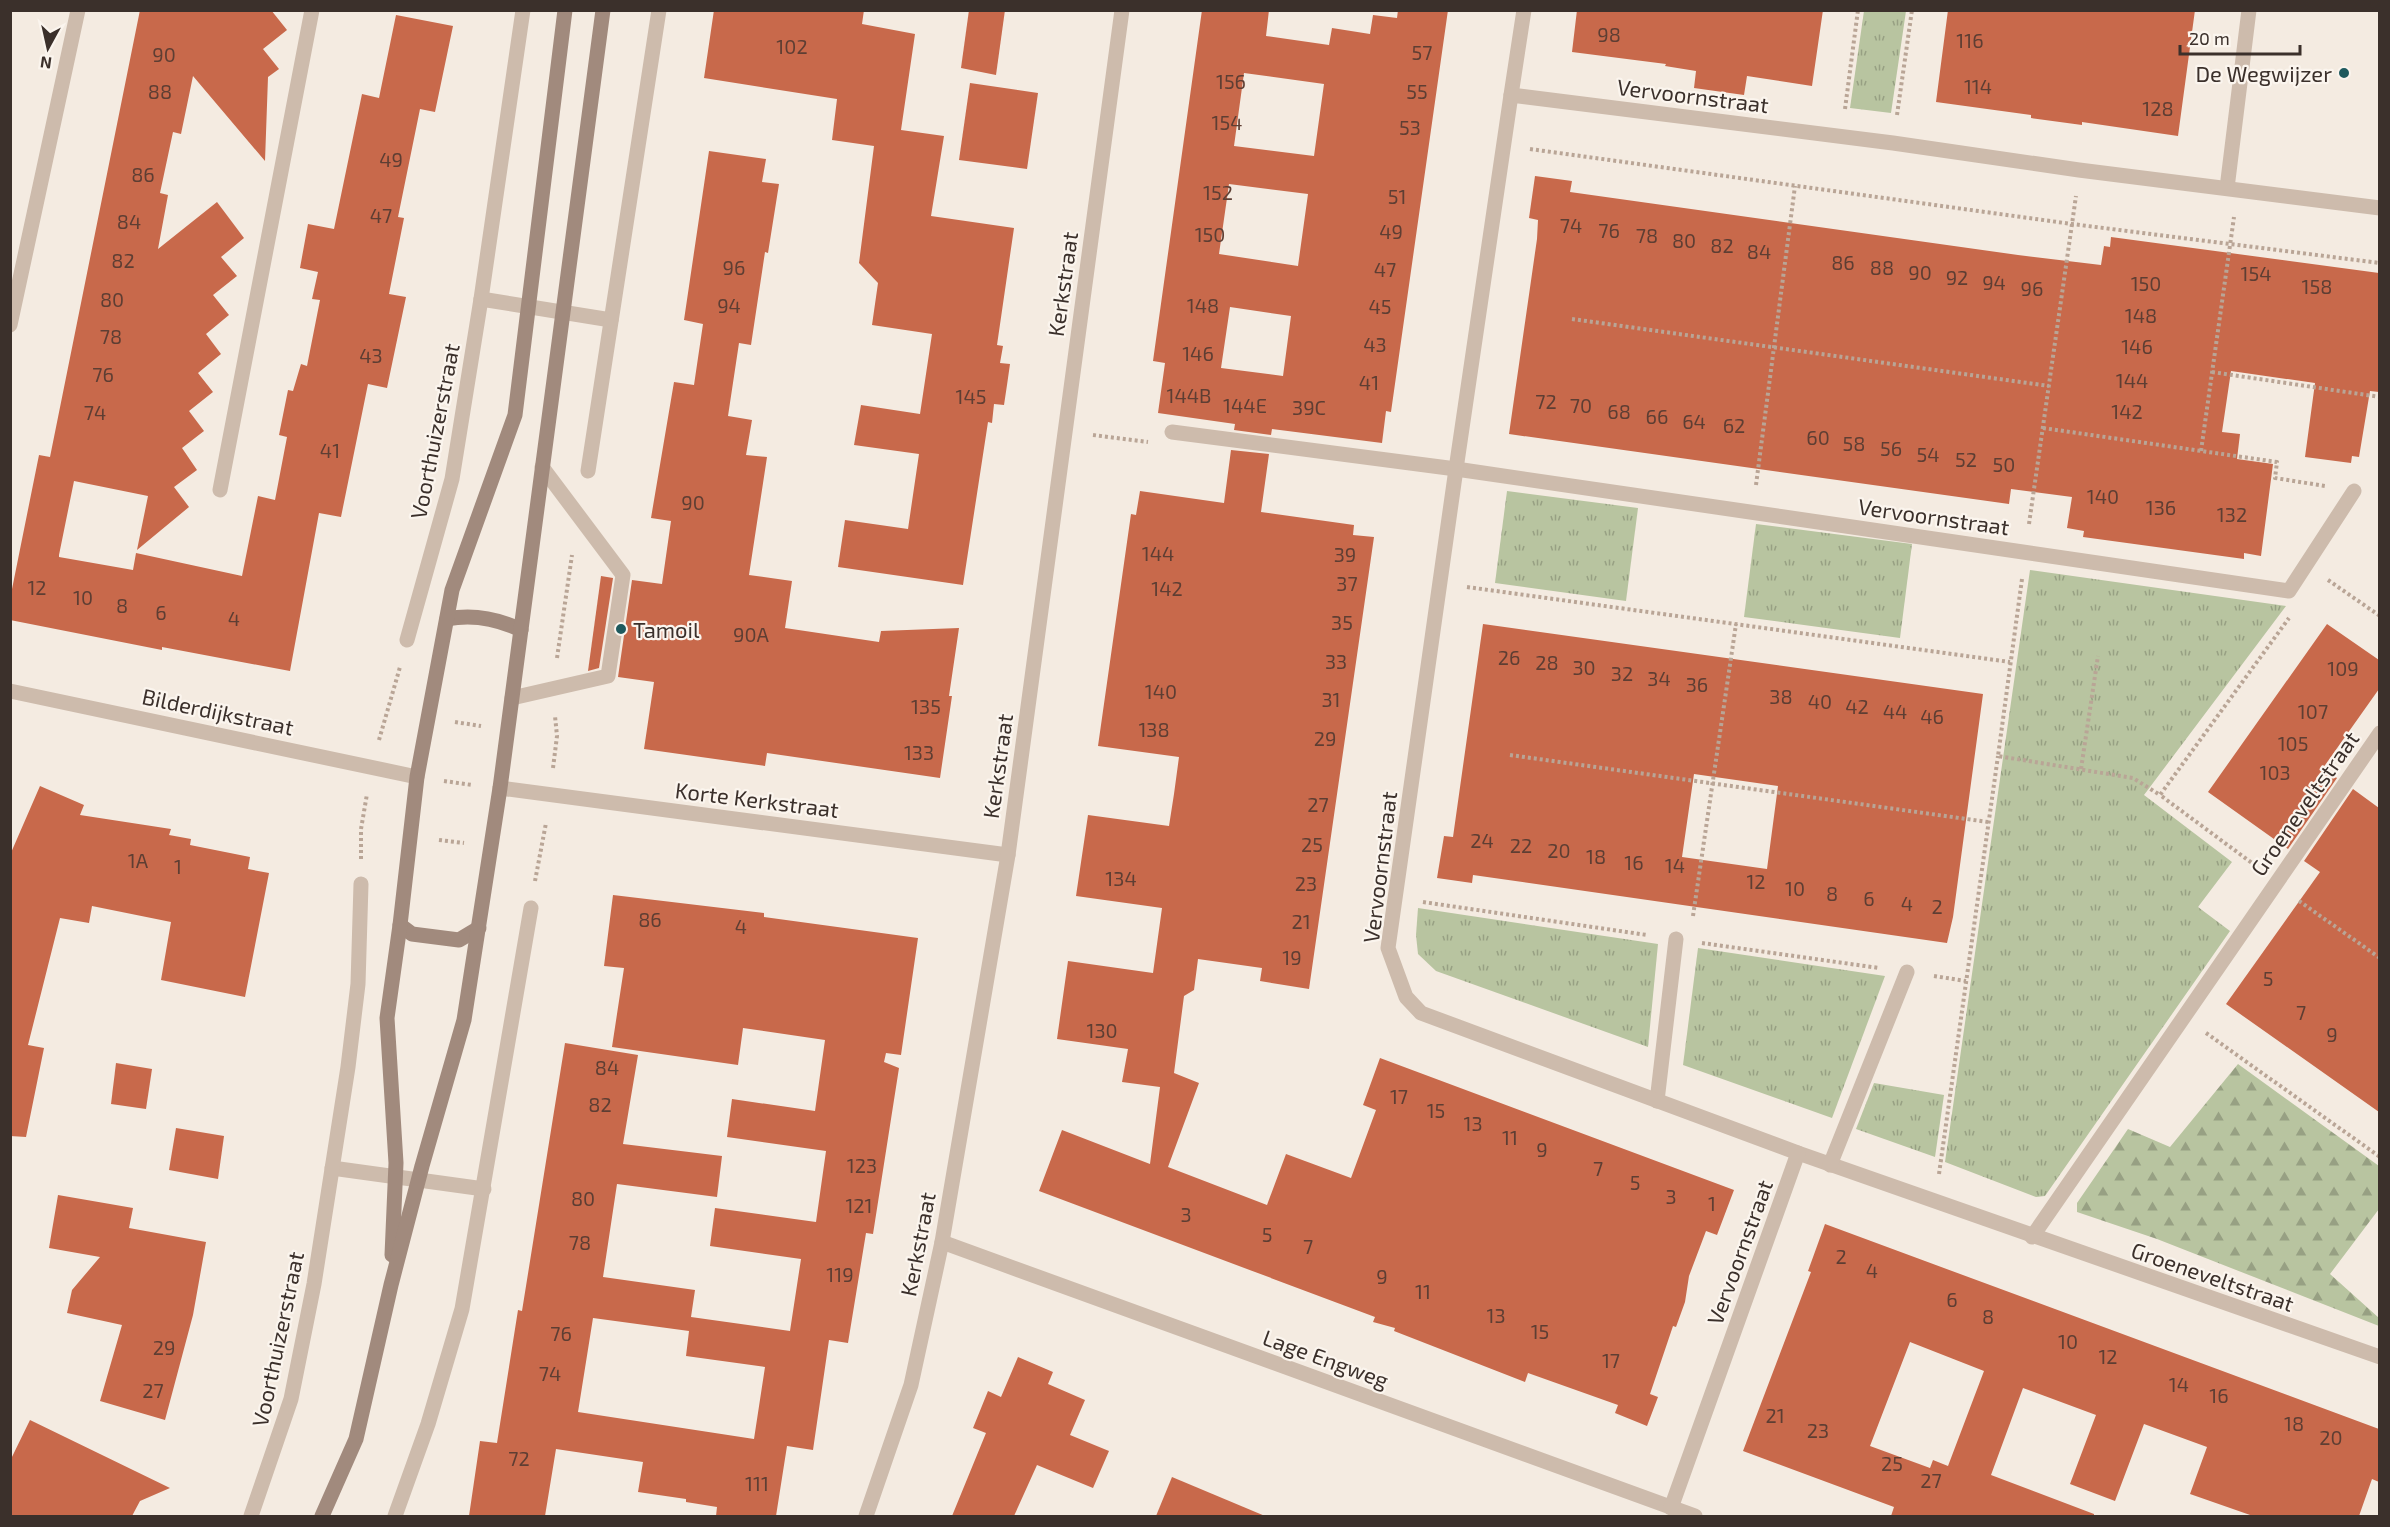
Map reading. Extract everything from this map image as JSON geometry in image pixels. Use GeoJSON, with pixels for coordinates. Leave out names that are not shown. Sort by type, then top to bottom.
{"type":"FeatureCollection","features":[{"type":"Feature","properties":{"kind":"main road"},"geometry":{"type":"LineString","coordinates":[[391,1285],[396,1176],[387,1018],[417,777],[452,590],[515,415],[565,10]]}},
{"type":"Feature","properties":{"kind":"main road"},"geometry":{"type":"LineString","coordinates":[[322,1516],[356,1439],[418,1179],[464,1020],[500,788],[603,10]]}},
{"type":"Feature","properties":{"kind":"main road"},"geometry":{"type":"LineString","coordinates":[[447,619],[464,616],[504,622],[521,630]]}},
{"type":"Feature","properties":{"kind":"main road"},"geometry":{"type":"LineString","coordinates":[[400,925],[412,934],[459,940],[479,928]]}},
{"type":"Feature","properties":{"kind":"street"},"geometry":{"type":"LineString","coordinates":[[11,317],[78,10]]}},
{"type":"Feature","properties":{"kind":"street"},"geometry":{"type":"LineString","coordinates":[[220,490],[312,10]]}},
{"type":"Feature","properties":{"kind":"street","name":"Voorthuizerstraat"},"geometry":{"type":"LineString","coordinates":[[407,640],[452,479],[523,10]]}},
{"type":"Feature","properties":{"kind":"street"},"geometry":{"type":"LineString","coordinates":[[588,471],[659,10]]}},
{"type":"Feature","properties":{"kind":"street","name":"Kerkstraat"},"geometry":{"type":"LineString","coordinates":[[866,1516],[911,1385],[942,1242],[1008,855],[1122,10]]}},
{"type":"Feature","properties":{"kind":"street","name":"Vervoornstraat"},"geometry":{"type":"LineString","coordinates":[[1524,10],[1388,948],[1406,997],[1420,1013],[1798,1154],[1671,1508]]}},
{"type":"Feature","properties":{"kind":"street"},"geometry":{"type":"LineString","coordinates":[[2232,188],[2249,10]]}},
{"type":"Feature","properties":{"kind":"street","name":"Vervoornstraat"},"geometry":{"type":"LineString","coordinates":[[1511,95],[2379,208]]}},
{"type":"Feature","properties":{"kind":"street"},"geometry":{"type":"LineString","coordinates":[[481,299],[611,320]]}},
{"type":"Feature","properties":{"kind":"street","name":"Vervoornstraat"},"geometry":{"type":"LineString","coordinates":[[1172,432],[1456,469],[2289,591],[2354,491]]}},
{"type":"Feature","properties":{"kind":"street"},"geometry":{"type":"LineString","coordinates":[[512,698],[608,676],[623,575],[542,467]]}},
{"type":"Feature","properties":{"kind":"street","name":"Bilderdijkstraat"},"geometry":{"type":"LineString","coordinates":[[10,691],[417,777]]}},
{"type":"Feature","properties":{"kind":"street","name":"Groeneveltstraat"},"geometry":{"type":"LineString","coordinates":[[2032,1237],[2379,733]]}},
{"type":"Feature","properties":{"kind":"street","name":"Korte Kerkstraat"},"geometry":{"type":"LineString","coordinates":[[500,788],[1008,855]]}},
{"type":"Feature","properties":{"kind":"street","name":"Voorthuizerstraat"},"geometry":{"type":"LineString","coordinates":[[251,1516],[291,1399],[314,1284],[348,1067],[358,984],[361,884]]}},
{"type":"Feature","properties":{"kind":"street"},"geometry":{"type":"LineString","coordinates":[[395,1516],[428,1425],[462,1309],[531,908]]}},
{"type":"Feature","properties":{"kind":"street"},"geometry":{"type":"LineString","coordinates":[[1657,1101],[1676,939]]}},
{"type":"Feature","properties":{"kind":"street"},"geometry":{"type":"LineString","coordinates":[[1830,1165],[1907,972]]}},
{"type":"Feature","properties":{"kind":"street","name":"Groeneveltstraat"},"geometry":{"type":"LineString","coordinates":[[1798,1154],[2379,1357]]}},
{"type":"Feature","properties":{"kind":"street"},"geometry":{"type":"LineString","coordinates":[[332,1168],[484,1189]]}},
{"type":"Feature","properties":{"kind":"street","name":"Lage Engweg"},"geometry":{"type":"LineString","coordinates":[[942,1242],[1695,1516]]}},
{"type":"Feature","properties":{"kind":"path"},"geometry":{"type":"LineString","coordinates":[[1841,137],[1858,10]]}},
{"type":"Feature","properties":{"kind":"path"},"geometry":{"type":"LineString","coordinates":[[1893,143],[1912,10]]}},
{"type":"Feature","properties":{"kind":"path"},"geometry":{"type":"LineString","coordinates":[[1504,145],[2379,263]]}},
{"type":"Feature","properties":{"kind":"path"},"geometry":{"type":"LineString","coordinates":[[1752,512],[1795,186]]}},
{"type":"Feature","properties":{"kind":"path"},"geometry":{"type":"LineString","coordinates":[[2201,451],[2231,244],[2232,188]]}},
{"type":"Feature","properties":{"kind":"path"},"geometry":{"type":"LineString","coordinates":[[1572,319],[2049,386]]}},
{"type":"Feature","properties":{"kind":"path"},"geometry":{"type":"LineString","coordinates":[[2212,372],[2379,397]]}},
{"type":"Feature","properties":{"kind":"path"},"geometry":{"type":"LineString","coordinates":[[2043,428],[2277,462],[2275,478],[2354,491]]}},
{"type":"Feature","properties":{"kind":"path"},"geometry":{"type":"LineString","coordinates":[[1065,431],[1170,446],[1172,432]]}},
{"type":"Feature","properties":{"kind":"path"},"geometry":{"type":"LineString","coordinates":[[2321,575],[2379,615]]}},
{"type":"Feature","properties":{"kind":"path"},"geometry":{"type":"LineString","coordinates":[[1440,583],[2010,662]]}},
{"type":"Feature","properties":{"kind":"path"},"geometry":{"type":"LineString","coordinates":[[2293,613],[2160,795],[2277,881],[2299,901],[2379,958]]}},
{"type":"Feature","properties":{"kind":"path"},"geometry":{"type":"LineString","coordinates":[[1693,918],[1736,624]]}},
{"type":"Feature","properties":{"kind":"path"},"geometry":{"type":"LineString","coordinates":[[2081,770],[2098,656]]}},
{"type":"Feature","properties":{"kind":"path"},"geometry":{"type":"LineString","coordinates":[[453,721],[487,727]]}},
{"type":"Feature","properties":{"kind":"path"},"geometry":{"type":"LineString","coordinates":[[1510,755],[1988,822]]}},
{"type":"Feature","properties":{"kind":"path"},"geometry":{"type":"LineString","coordinates":[[1935,1202],[1998,756]]}},
{"type":"Feature","properties":{"kind":"path"},"geometry":{"type":"LineString","coordinates":[[417,777],[500,788]]}},
{"type":"Feature","properties":{"kind":"path"},"geometry":{"type":"LineString","coordinates":[[432,839],[470,844]]}},
{"type":"Feature","properties":{"kind":"path"},"geometry":{"type":"LineString","coordinates":[[2184,1017],[2379,1157]]}},
{"type":"Feature","properties":{"kind":"green space"},"geometry":{"type":"Polygon","coordinates":[[[1864,11],[1906,11],[1891,113],[1850,108],[1864,11]]]}},
{"type":"Feature","properties":{"kind":"green space"},"geometry":{"type":"Polygon","coordinates":[[[1507,491],[1638,508],[1626,601],[1495,583],[1507,491]]]}},
{"type":"Feature","properties":{"kind":"green space"},"geometry":{"type":"Polygon","coordinates":[[[1756,524],[1912,544],[1900,638],[1744,617],[1756,524]]]}},
{"type":"Feature","properties":{"kind":"green space"},"geometry":{"type":"Polygon","coordinates":[[[2030,570],[2286,606],[2144,795],[2232,862],[2198,907],[2230,931],[2045,1196],[2036,1197],[1945,1162],[2030,570]]]}},
{"type":"Feature","properties":{"kind":"green space"},"geometry":{"type":"Polygon","coordinates":[[[1418,908],[1658,944],[1648,1047],[1436,971],[1418,954],[1416,935],[1418,908]]]}},
{"type":"Feature","properties":{"kind":"green space"},"geometry":{"type":"Polygon","coordinates":[[[1698,948],[1885,976],[1832,1118],[1683,1065],[1698,948]]]}},
{"type":"Feature","properties":{"kind":"green space"},"geometry":{"type":"Polygon","coordinates":[[[2238,1064],[2379,1166],[2379,1209],[2330,1274],[2379,1318],[2379,1326],[2157,1239],[2077,1212],[2077,1203],[2128,1129],[2170,1147],[2238,1064]]]}},
{"type":"Feature","properties":{"kind":"green space"},"geometry":{"type":"Polygon","coordinates":[[[1874,1083],[1944,1095],[1935,1157],[1856,1129],[1874,1083]]]}},
{"type":"Feature","properties":{"kind":"building"},"geometry":{"type":"Polygon","coordinates":[[[140,10],[271,10],[287,30],[263,49],[279,69],[268,77],[265,161],[193,76],[181,134],[173,132],[160,193],[168,195],[158,249],[217,202],[244,238],[221,257],[237,276],[213,295],[229,315],[206,334],[221,354],[198,373],[213,392],[189,411],[204,431],[182,448],[197,470],[174,487],[189,507],[137,550],[148,496],[74,481],[59,557],[133,570],[136,553],[242,576],[258,496],[275,500],[287,437],[279,435],[288,390],[293,391],[301,364],[307,366],[320,300],[312,299],[318,272],[300,268],[308,224],[334,229],[362,94],[379,98],[396,15],[453,26],[435,112],[420,109],[398,217],[404,218],[389,294],[406,297],[387,388],[368,384],[341,517],[319,513],[290,671],[162,647],[162,650],[10,620],[10,599],[39,455],[50,457],[140,10]]]}},
{"type":"Feature","properties":{"kind":"building"},"geometry":{"type":"Polygon","coordinates":[[[714,10],[864,10],[862,24],[915,34],[901,130],[944,136],[931,216],[1014,228],[997,345],[1003,346],[1000,363],[1010,364],[1007,385],[1004,405],[994,404],[992,423],[988,422],[963,585],[838,567],[845,520],[908,529],[919,454],[854,445],[861,405],[920,414],[932,334],[872,325],[878,283],[859,263],[874,146],[832,140],[837,99],[704,78],[714,10]]]}},
{"type":"Feature","properties":{"kind":"building"},"geometry":{"type":"Polygon","coordinates":[[[969,10],[1005,10],[996,75],[961,68],[969,10]]]}},
{"type":"Feature","properties":{"kind":"building"},"geometry":{"type":"Polygon","coordinates":[[[1202,10],[1269,10],[1266,36],[1329,45],[1332,28],[1370,34],[1373,15],[1397,18],[1398,10],[1448,10],[1391,412],[1386,411],[1382,443],[1272,429],[1271,435],[1234,430],[1235,424],[1158,413],[1165,363],[1153,361],[1202,10]],[[1244,73],[1234,146],[1314,156],[1324,84],[1244,73]],[[1229,184],[1219,254],[1298,266],[1308,194],[1229,184]],[[1230,307],[1221,368],[1283,376],[1291,316],[1230,307]]]}},
{"type":"Feature","properties":{"kind":"building"},"geometry":{"type":"Polygon","coordinates":[[[1577,10],[1823,10],[1812,86],[1747,76],[1744,95],[1694,88],[1696,71],[1665,66],[1666,64],[1572,52],[1577,10]]]}},
{"type":"Feature","properties":{"kind":"building"},"geometry":{"type":"Polygon","coordinates":[[[1948,10],[2195,10],[2178,136],[2082,122],[2082,125],[2031,118],[2031,115],[1936,102],[1948,10]]]}},
{"type":"Feature","properties":{"kind":"building"},"geometry":{"type":"Polygon","coordinates":[[[970,83],[1038,93],[1027,169],[959,160],[970,83]]]}},
{"type":"Feature","properties":{"kind":"building"},"geometry":{"type":"Polygon","coordinates":[[[709,151],[766,159],[762,182],[779,184],[768,253],[765,252],[751,345],[739,343],[728,416],[752,420],[746,455],[767,457],[749,575],[792,581],[785,628],[879,642],[881,631],[959,628],[940,778],[767,753],[765,766],[644,749],[654,682],[618,677],[632,580],[662,584],[671,521],[651,518],[674,382],[694,385],[703,324],[684,320],[709,151]]]}},
{"type":"Feature","properties":{"kind":"building"},"geometry":{"type":"Polygon","coordinates":[[[1535,176],[1572,181],[1570,192],[2101,265],[2104,246],[2110,247],[2111,237],[2379,273],[2379,392],[2370,391],[2359,457],[2352,456],[2351,463],[2305,457],[2315,383],[2231,371],[2222,432],[2240,434],[2237,459],[2273,464],[2261,556],[2244,553],[2244,559],[2083,537],[2084,531],[2067,528],[2072,497],[2011,489],[2009,504],[1509,434],[1537,239],[1538,220],[1529,218],[1535,176]]]}},
{"type":"Feature","properties":{"kind":"building"},"geometry":{"type":"Polygon","coordinates":[[[1231,450],[1269,454],[1261,512],[1354,525],[1353,535],[1374,537],[1309,989],[1260,981],[1262,968],[1198,959],[1194,990],[1184,996],[1174,1073],[1199,1083],[1168,1167],[1267,1205],[1286,1154],[1351,1178],[1376,1110],[1363,1105],[1380,1058],[1734,1190],[1717,1235],[1706,1231],[1689,1276],[1685,1302],[1676,1327],[1673,1326],[1650,1394],[1658,1397],[1647,1426],[1615,1413],[1618,1405],[1528,1373],[1525,1382],[1394,1331],[1395,1328],[1373,1322],[1375,1317],[1039,1191],[1062,1130],[1150,1164],[1160,1087],[1122,1082],[1128,1049],[1057,1039],[1068,961],[1153,973],[1162,908],[1076,896],[1088,815],[1169,826],[1174,794],[1179,757],[1098,746],[1131,514],[1136,515],[1140,491],[1224,503],[1231,450]]]}},
{"type":"Feature","properties":{"kind":"building"},"geometry":{"type":"Polygon","coordinates":[[[601,576],[613,578],[599,668],[588,671],[601,576]]]}},
{"type":"Feature","properties":{"kind":"building"},"geometry":{"type":"Polygon","coordinates":[[[1483,624],[1983,694],[1953,917],[1947,943],[1473,875],[1472,883],[1437,878],[1444,836],[1453,837],[1483,624]],[[1694,774],[1682,857],[1767,869],[1778,786],[1694,774]]]}},
{"type":"Feature","properties":{"kind":"building"},"geometry":{"type":"Polygon","coordinates":[[[2327,624],[2379,660],[2379,689],[2323,768],[2337,778],[2288,849],[2208,792],[2327,624]]]}},
{"type":"Feature","properties":{"kind":"building"},"geometry":{"type":"Polygon","coordinates":[[[40,786],[84,805],[80,815],[171,829],[169,835],[191,839],[190,845],[250,857],[248,869],[269,873],[245,997],[161,980],[171,922],[92,906],[89,923],[60,918],[28,1045],[44,1048],[26,1137],[10,1136],[10,855],[40,786]]]}},
{"type":"Feature","properties":{"kind":"building"},"geometry":{"type":"Polygon","coordinates":[[[2353,789],[2379,808],[2379,1112],[2226,1004],[2320,872],[2304,861],[2353,789]]]}},
{"type":"Feature","properties":{"kind":"building"},"geometry":{"type":"Polygon","coordinates":[[[613,895],[764,913],[764,917],[918,938],[901,1055],[886,1053],[884,1062],[899,1068],[873,1234],[866,1233],[848,1343],[829,1340],[813,1450],[787,1446],[776,1516],[716,1516],[717,1507],[686,1502],[686,1499],[638,1492],[643,1462],[556,1449],[545,1516],[469,1516],[480,1441],[497,1443],[518,1310],[522,1311],[565,1043],[638,1055],[623,1144],[722,1156],[717,1197],[617,1184],[603,1277],[695,1290],[691,1317],[790,1331],[801,1259],[710,1246],[715,1208],[816,1222],[826,1151],[727,1137],[732,1099],[815,1111],[825,1040],[743,1028],[738,1065],[612,1047],[624,968],[604,966],[613,895]],[[593,1318],[578,1412],[754,1439],[765,1367],[686,1356],[689,1331],[593,1318]]]}},
{"type":"Feature","properties":{"kind":"building"},"geometry":{"type":"Polygon","coordinates":[[[116,1063],[152,1069],[146,1109],[111,1104],[116,1063]]]}},
{"type":"Feature","properties":{"kind":"building"},"geometry":{"type":"Polygon","coordinates":[[[176,1128],[224,1136],[218,1179],[169,1170],[176,1128]]]}},
{"type":"Feature","properties":{"kind":"building"},"geometry":{"type":"Polygon","coordinates":[[[58,1195],[133,1208],[129,1228],[206,1242],[193,1315],[165,1420],[100,1401],[122,1325],[67,1313],[72,1290],[100,1257],[49,1248],[58,1195]]]}},
{"type":"Feature","properties":{"kind":"building"},"geometry":{"type":"Polygon","coordinates":[[[1825,1224],[2379,1429],[2379,1482],[2372,1479],[2359,1516],[2253,1516],[2190,1494],[2207,1447],[2144,1424],[2115,1501],[2070,1484],[2096,1415],[2023,1388],[1991,1475],[2094,1514],[2094,1516],[1891,1516],[1894,1507],[1743,1451],[1811,1272],[1808,1271],[1825,1224]],[[1910,1342],[1870,1446],[1930,1468],[1933,1460],[1948,1466],[1984,1371],[1910,1342]]]}},
{"type":"Feature","properties":{"kind":"building"},"geometry":{"type":"Polygon","coordinates":[[[1018,1357],[1053,1372],[1048,1384],[1085,1400],[1070,1435],[1109,1451],[1093,1488],[1037,1465],[1014,1516],[952,1516],[986,1433],[973,1428],[988,1391],[1001,1397],[1018,1357]]]}},
{"type":"Feature","properties":{"kind":"building"},"geometry":{"type":"Polygon","coordinates":[[[30,1420],[170,1488],[140,1501],[132,1516],[10,1516],[10,1461],[30,1420]]]}},
{"type":"Feature","properties":{"kind":"building"},"geometry":{"type":"Polygon","coordinates":[[[1172,1477],[1265,1516],[1156,1516],[1172,1477]]]}},
{"type":"Feature","properties":{"kind":"place","name":"De Wegwijzer"},"geometry":{"type":"Point","coordinates":[2344,73]}},
{"type":"Feature","properties":{"kind":"place","name":"Tamoil"},"geometry":{"type":"Point","coordinates":[621,629]}}]}
